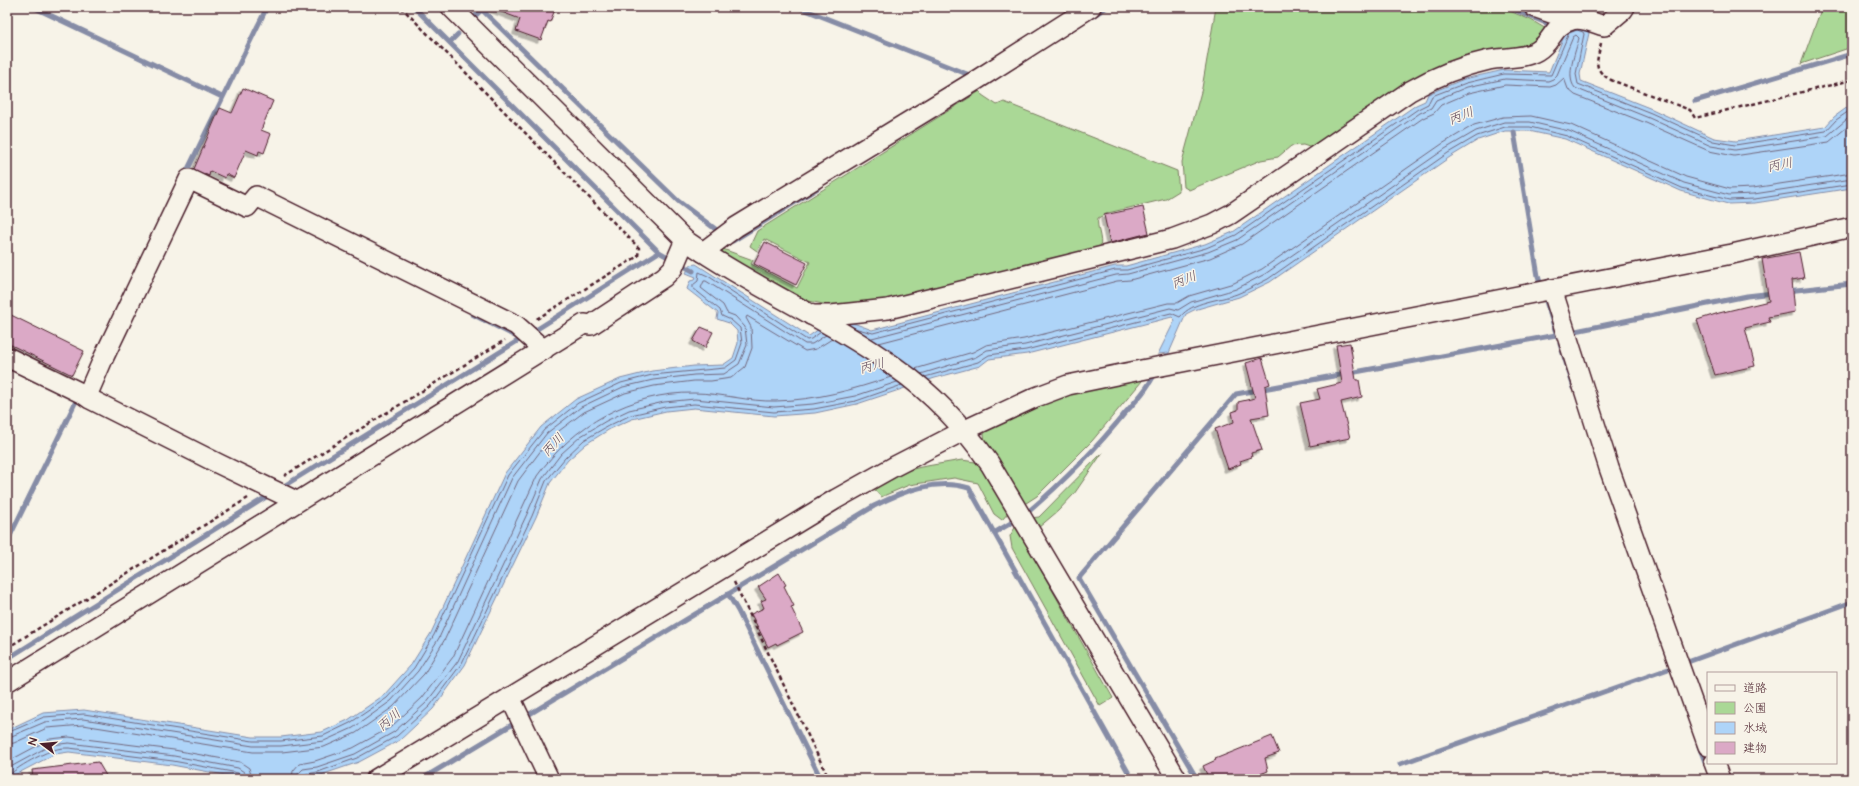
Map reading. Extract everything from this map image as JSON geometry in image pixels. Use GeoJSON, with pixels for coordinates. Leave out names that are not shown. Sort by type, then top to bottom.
{"type":"FeatureCollection","features":[{"type":"Feature","properties":{"kind":"street"},"geometry":{"type":"LineString","coordinates":[[451,7],[679,255]]}},
{"type":"Feature","properties":{"kind":"street"},"geometry":{"type":"LineString","coordinates":[[7,682],[290,498],[526,337],[584,324],[591,325],[664,277],[679,255],[702,252],[725,235],[975,81],[1091,7]]}},
{"type":"Feature","properties":{"kind":"street"},"geometry":{"type":"LineString","coordinates":[[817,319],[831,315],[888,309],[1172,239],[1190,233],[1231,214],[1424,82],[1450,70],[1476,63],[1530,54],[1543,48],[1563,17],[1624,10],[1625,7]]}},
{"type":"Feature","properties":{"kind":"street"},"geometry":{"type":"LineString","coordinates":[[82,393],[93,379],[189,179],[247,207],[256,196],[526,337]]}},
{"type":"Feature","properties":{"kind":"street"},"geometry":{"type":"LineString","coordinates":[[376,779],[513,703],[836,499],[895,466],[961,426],[1068,385],[1732,254],[1852,228]]}},
{"type":"Feature","properties":{"kind":"street"},"geometry":{"type":"LineString","coordinates":[[702,252],[896,367],[922,389],[972,438],[990,464],[1177,779]]}},
{"type":"Feature","properties":{"kind":"street"},"geometry":{"type":"LineString","coordinates":[[1546,290],[1566,333],[1609,468],[1707,743]]}},
{"type":"Feature","properties":{"kind":"street"},"geometry":{"type":"LineString","coordinates":[[7,357],[82,393],[260,490],[290,498]]}},
{"type":"Feature","properties":{"kind":"street"},"geometry":{"type":"LineString","coordinates":[[513,703],[549,779]]}},
{"type":"Feature","properties":{"kind":"street"},"geometry":{"type":"LineString","coordinates":[[1714,764],[1720,779]]}},
{"type":"Feature","properties":{"kind":"path"},"geometry":{"type":"LineString","coordinates":[[7,648],[260,490],[273,480],[279,479],[526,337],[638,256],[639,248],[401,7]]}},
{"type":"Feature","properties":{"kind":"path"},"geometry":{"type":"LineString","coordinates":[[1563,17],[1597,61],[1597,68],[1601,74],[1618,83],[1690,110],[1696,118],[1852,80]]}},
{"type":"Feature","properties":{"kind":"path"},"geometry":{"type":"LineString","coordinates":[[735,584],[829,779]]}},
{"type":"Feature","properties":{"kind":"green space"},"geometry":{"type":"Polygon","coordinates":[[[1216,7],[1500,7],[1531,20],[1548,30],[1538,43],[1502,52],[1315,149],[1303,145],[1291,146],[1278,157],[1261,160],[1189,190],[1184,187],[1182,162],[1202,88],[1216,7]]]}},
{"type":"Feature","properties":{"kind":"green space"},"geometry":{"type":"Polygon","coordinates":[[[1822,7],[1852,7],[1852,47],[1801,64],[1822,7]]]}},
{"type":"Feature","properties":{"kind":"green space"},"geometry":{"type":"Polygon","coordinates":[[[980,91],[982,95],[997,105],[1004,102],[1177,171],[1179,191],[1166,199],[1108,213],[1098,218],[1101,240],[1100,248],[893,301],[833,306],[804,300],[716,252],[720,248],[753,260],[751,264],[797,288],[810,262],[764,239],[757,251],[750,246],[757,231],[980,91]]]}},
{"type":"Feature","properties":{"kind":"green space"},"geometry":{"type":"Polygon","coordinates":[[[1147,375],[1092,441],[1037,496],[1023,505],[985,442],[984,434],[988,426],[1071,391],[1147,375]]]}},
{"type":"Feature","properties":{"kind":"green space"},"geometry":{"type":"Polygon","coordinates":[[[1103,452],[1074,494],[1058,511],[1038,528],[1030,518],[1039,517],[1103,452]]]}},
{"type":"Feature","properties":{"kind":"green space"},"geometry":{"type":"Polygon","coordinates":[[[962,460],[975,462],[982,469],[1009,512],[1002,520],[994,514],[978,483],[954,478],[909,485],[881,497],[873,488],[894,474],[921,467],[962,460]]]}},
{"type":"Feature","properties":{"kind":"green space"},"geometry":{"type":"Polygon","coordinates":[[[1016,526],[1113,698],[1100,706],[1012,548],[1010,536],[1016,526]]]}},
{"type":"Feature","properties":{"kind":"water","name":"丙川"},"geometry":{"type":"Polygon","coordinates":[[[1578,26],[1586,29],[1589,33],[1580,74],[1581,81],[1652,109],[1714,138],[1736,141],[1825,127],[1834,117],[1852,104],[1852,188],[1755,203],[1728,204],[1681,191],[1565,139],[1529,131],[1505,131],[1478,140],[1450,157],[1270,282],[1239,297],[1194,310],[1186,314],[1169,353],[1158,354],[1175,320],[1172,317],[1027,354],[989,359],[980,366],[935,378],[857,404],[815,413],[774,416],[694,408],[666,411],[632,419],[610,429],[586,444],[568,460],[550,483],[536,517],[465,665],[433,709],[400,740],[359,762],[318,776],[290,779],[266,779],[241,778],[172,765],[69,752],[55,754],[7,779],[7,730],[43,713],[84,710],[253,737],[281,737],[322,732],[348,720],[384,695],[411,665],[431,633],[505,473],[541,427],[576,399],[620,379],[652,371],[694,366],[723,365],[733,358],[738,343],[737,331],[729,323],[717,319],[718,313],[687,289],[690,281],[694,280],[696,277],[686,273],[690,265],[696,264],[809,336],[832,320],[856,324],[872,330],[1115,266],[1126,266],[1205,244],[1233,232],[1416,105],[1425,101],[1428,94],[1464,79],[1504,70],[1549,72],[1567,29],[1578,26]]]}},
{"type":"Feature","properties":{"kind":"building"},"geometry":{"type":"Polygon","coordinates":[[[491,7],[556,7],[550,22],[548,21],[541,40],[516,31],[520,19],[491,7]]]}},
{"type":"Feature","properties":{"kind":"building"},"geometry":{"type":"Polygon","coordinates":[[[243,88],[273,101],[261,130],[271,134],[264,153],[259,151],[258,155],[246,150],[234,178],[226,174],[225,178],[210,171],[209,176],[194,169],[220,108],[232,113],[243,88]]]}},
{"type":"Feature","properties":{"kind":"building"},"geometry":{"type":"Polygon","coordinates":[[[1143,207],[1149,233],[1110,243],[1104,215],[1143,207]]]}},
{"type":"Feature","properties":{"kind":"building"},"geometry":{"type":"Polygon","coordinates":[[[765,242],[807,263],[796,285],[754,264],[765,242]]]}},
{"type":"Feature","properties":{"kind":"building"},"geometry":{"type":"Polygon","coordinates":[[[1799,252],[1804,278],[1792,280],[1795,312],[1768,317],[1770,322],[1745,328],[1755,366],[1715,375],[1697,320],[1769,301],[1762,259],[1799,252]]]}},
{"type":"Feature","properties":{"kind":"building"},"geometry":{"type":"Polygon","coordinates":[[[7,313],[84,351],[72,375],[7,343],[7,313]]]}},
{"type":"Feature","properties":{"kind":"building"},"geometry":{"type":"Polygon","coordinates":[[[701,327],[713,332],[705,348],[693,341],[701,327]]]}},
{"type":"Feature","properties":{"kind":"building"},"geometry":{"type":"Polygon","coordinates":[[[1350,343],[1356,380],[1359,380],[1362,397],[1341,402],[1350,438],[1310,446],[1300,403],[1320,399],[1317,389],[1342,383],[1336,345],[1350,343]]]}},
{"type":"Feature","properties":{"kind":"building"},"geometry":{"type":"Polygon","coordinates":[[[1262,358],[1270,384],[1265,386],[1269,415],[1251,418],[1262,450],[1251,453],[1252,457],[1240,461],[1241,464],[1228,469],[1215,429],[1234,422],[1232,412],[1238,410],[1238,402],[1255,398],[1246,363],[1262,358]]]}},
{"type":"Feature","properties":{"kind":"building"},"geometry":{"type":"Polygon","coordinates":[[[779,573],[786,585],[784,586],[794,606],[791,607],[803,632],[777,645],[776,643],[768,647],[751,614],[764,608],[761,601],[766,599],[758,587],[779,573]]]}},
{"type":"Feature","properties":{"kind":"building"},"geometry":{"type":"Polygon","coordinates":[[[1272,736],[1279,753],[1265,758],[1268,771],[1248,779],[1209,779],[1203,766],[1216,760],[1215,759],[1272,736]]]}},
{"type":"Feature","properties":{"kind":"building"},"geometry":{"type":"Polygon","coordinates":[[[98,762],[108,779],[33,779],[32,770],[98,762]]]}},
{"type":"Feature","properties":{"kind":"waterway"},"geometry":{"type":"LineString","coordinates":[[33,7],[222,97]]}},
{"type":"Feature","properties":{"kind":"waterway"},"geometry":{"type":"LineString","coordinates":[[185,175],[267,7]]}},
{"type":"Feature","properties":{"kind":"waterway"},"geometry":{"type":"LineString","coordinates":[[414,7],[659,252],[693,271]]}},
{"type":"Feature","properties":{"kind":"waterway"},"geometry":{"type":"LineString","coordinates":[[479,7],[678,201],[722,234]]}},
{"type":"Feature","properties":{"kind":"waterway"},"geometry":{"type":"LineString","coordinates":[[475,16],[485,7]]}},
{"type":"Feature","properties":{"kind":"waterway"},"geometry":{"type":"LineString","coordinates":[[798,7],[972,76]]}},
{"type":"Feature","properties":{"kind":"waterway"},"geometry":{"type":"LineString","coordinates":[[1093,16],[1107,7]]}},
{"type":"Feature","properties":{"kind":"waterway"},"geometry":{"type":"LineString","coordinates":[[1508,7],[1553,26]]}},
{"type":"Feature","properties":{"kind":"waterway"},"geometry":{"type":"LineString","coordinates":[[1585,17],[1589,7]]}},
{"type":"Feature","properties":{"kind":"waterway"},"geometry":{"type":"LineString","coordinates":[[450,42],[458,34]]}},
{"type":"Feature","properties":{"kind":"waterway"},"geometry":{"type":"LineString","coordinates":[[1695,101],[1852,54]]}},
{"type":"Feature","properties":{"kind":"waterway"},"geometry":{"type":"LineString","coordinates":[[1514,132],[1538,276],[1557,336]]}},
{"type":"Feature","properties":{"kind":"waterway"},"geometry":{"type":"LineString","coordinates":[[729,238],[733,241],[818,188]]}},
{"type":"Feature","properties":{"kind":"waterway"},"geometry":{"type":"LineString","coordinates":[[531,333],[659,252]]}},
{"type":"Feature","properties":{"kind":"waterway"},"geometry":{"type":"LineString","coordinates":[[1787,291],[1852,284]]}},
{"type":"Feature","properties":{"kind":"waterway"},"geometry":{"type":"LineString","coordinates":[[1197,779],[1079,578],[1236,394],[1556,335],[1747,296],[1773,293]]}},
{"type":"Feature","properties":{"kind":"waterway"},"geometry":{"type":"LineString","coordinates":[[472,314],[517,337]]}},
{"type":"Feature","properties":{"kind":"waterway"},"geometry":{"type":"LineString","coordinates":[[279,489],[524,337]]}},
{"type":"Feature","properties":{"kind":"waterway"},"geometry":{"type":"LineString","coordinates":[[1560,344],[1574,388]]}},
{"type":"Feature","properties":{"kind":"waterway"},"geometry":{"type":"LineString","coordinates":[[1028,512],[1054,489],[1103,439],[1142,393],[1156,371]]}},
{"type":"Feature","properties":{"kind":"waterway"},"geometry":{"type":"LineString","coordinates":[[7,542],[79,395]]}},
{"type":"Feature","properties":{"kind":"waterway"},"geometry":{"type":"LineString","coordinates":[[422,779],[874,506],[909,491],[932,485],[944,484],[969,488],[1132,779]]}},
{"type":"Feature","properties":{"kind":"waterway"},"geometry":{"type":"LineString","coordinates":[[7,659],[271,494]]}},
{"type":"Feature","properties":{"kind":"waterway"},"geometry":{"type":"LineString","coordinates":[[994,533],[1011,523]]}},
{"type":"Feature","properties":{"kind":"waterway"},"geometry":{"type":"LineString","coordinates":[[728,594],[738,611],[821,779]]}},
{"type":"Feature","properties":{"kind":"waterway"},"geometry":{"type":"LineString","coordinates":[[1685,663],[1852,602]]}},
{"type":"Feature","properties":{"kind":"waterway"},"geometry":{"type":"LineString","coordinates":[[1400,764],[1674,667]]}},
{"type":"Feature","properties":{"kind":"waterway"},"geometry":{"type":"LineString","coordinates":[[1699,746],[1707,767]]}}]}
